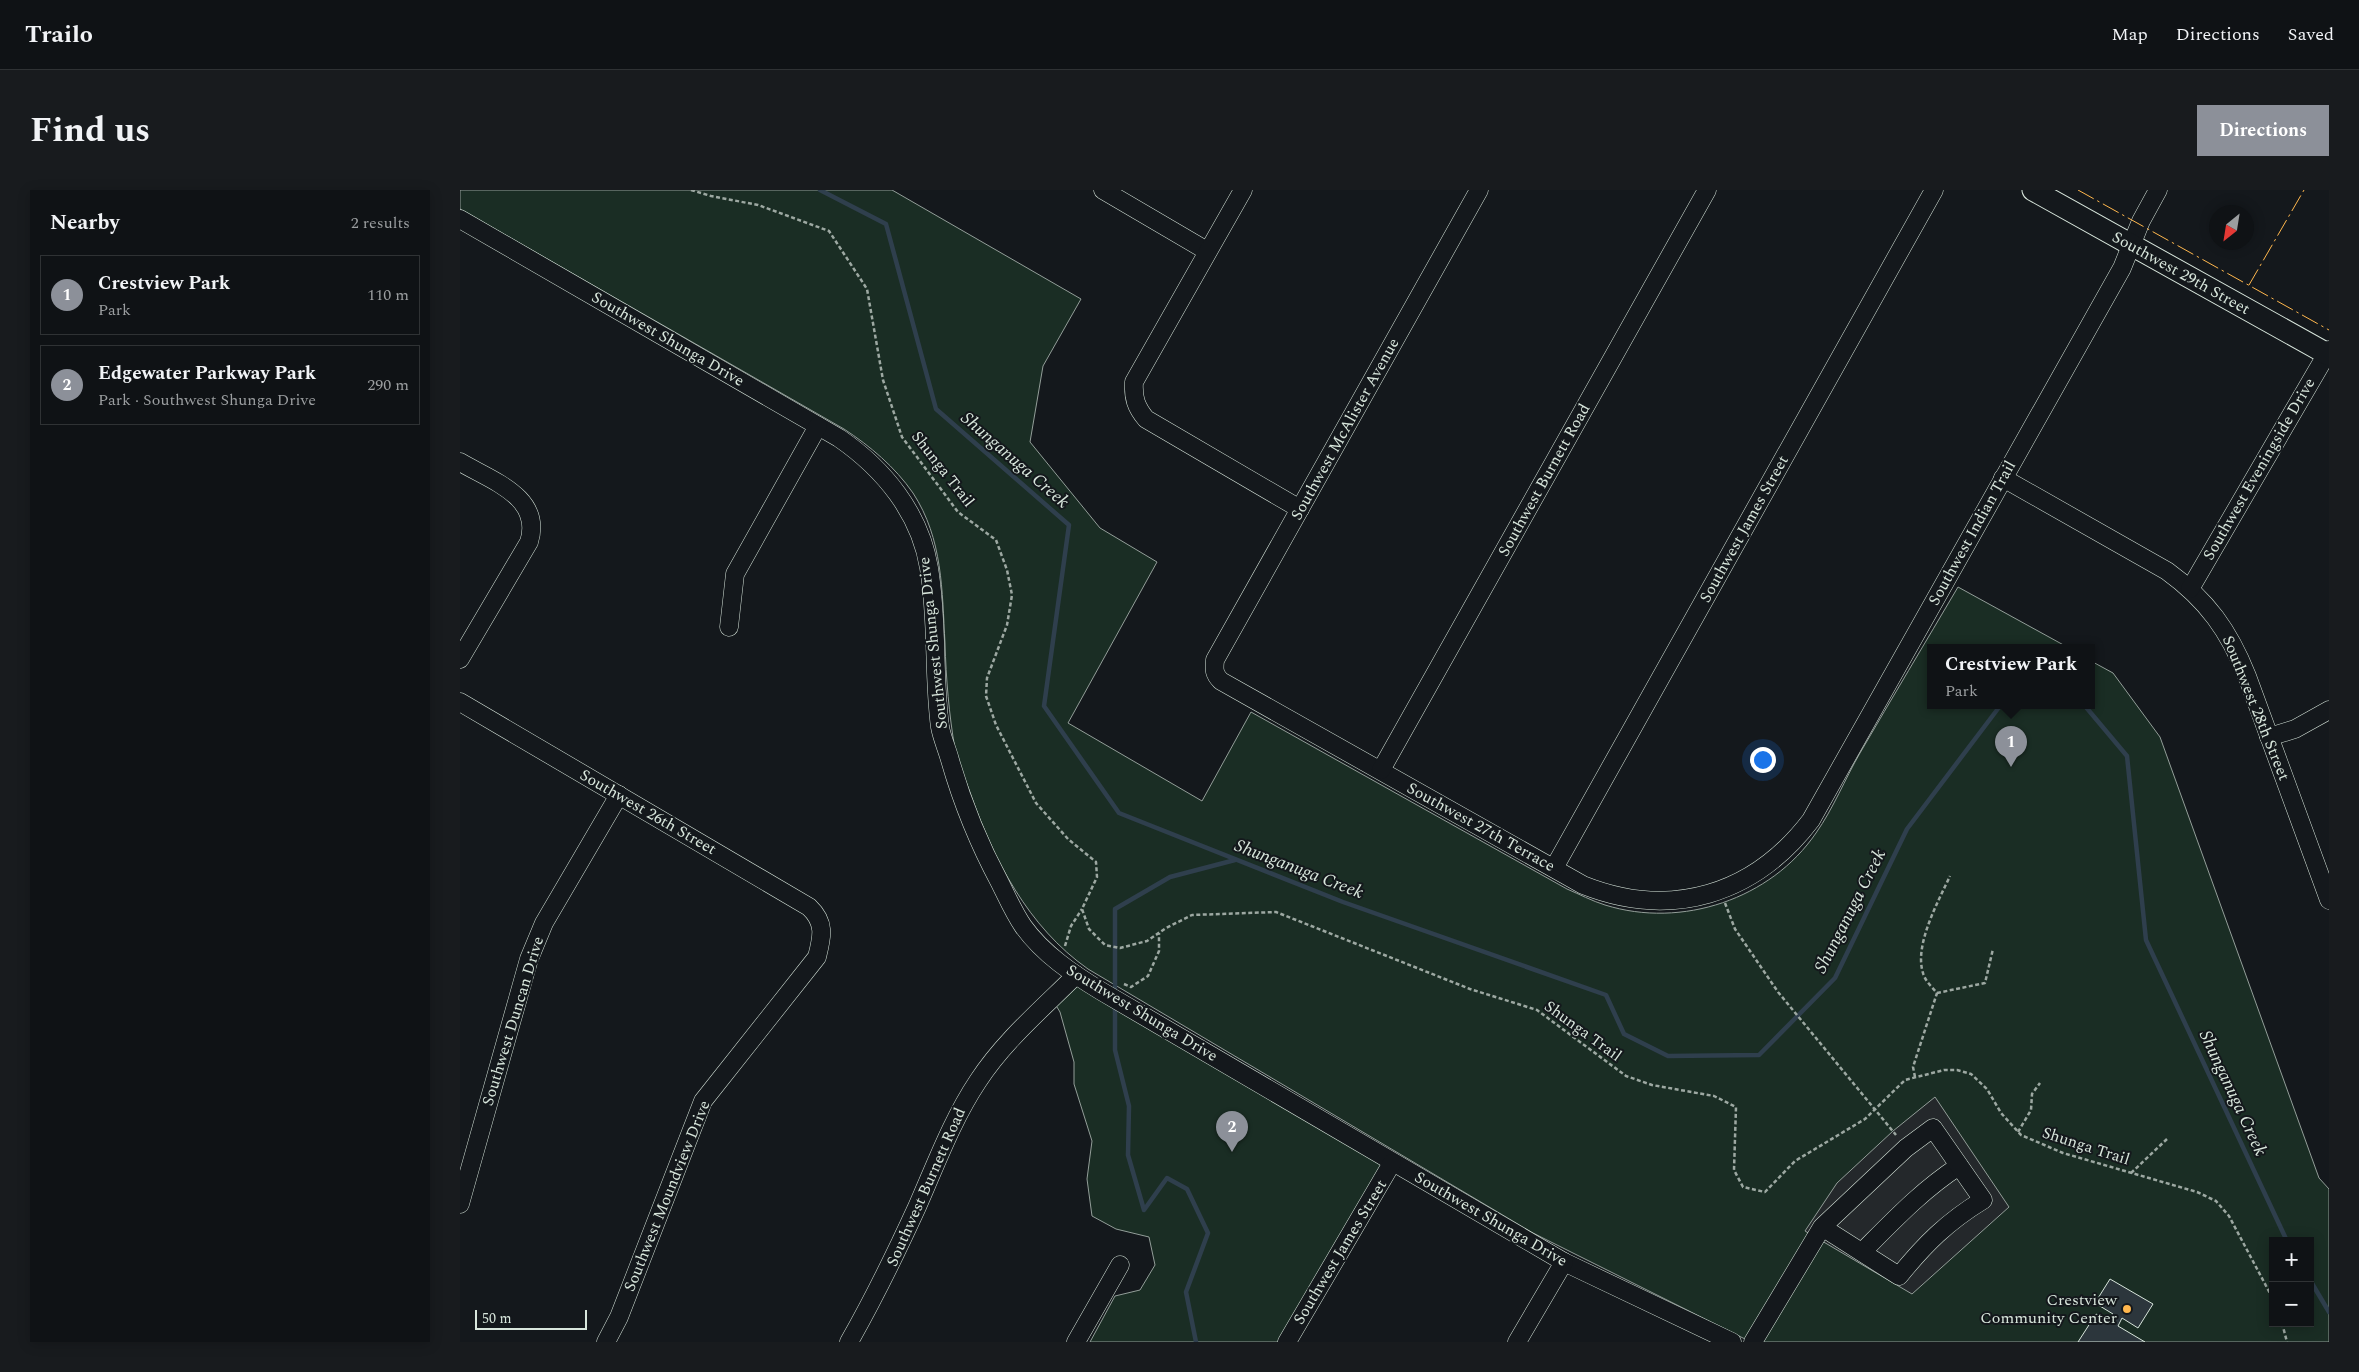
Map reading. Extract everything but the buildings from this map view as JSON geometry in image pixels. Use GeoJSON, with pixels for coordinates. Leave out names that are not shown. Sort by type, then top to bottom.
{"type":"FeatureCollection","features":[{"type":"Feature","properties":{"kind":"main road","name":"Southwest 29th Street"},"geometry":{"type":"LineString","coordinates":[[2033,190],[2328,353]]}},
{"type":"Feature","properties":{"kind":"street"},"geometry":{"type":"LineString","coordinates":[[1103,190],[1207,251]]}},
{"type":"Feature","properties":{"kind":"street"},"geometry":{"type":"LineString","coordinates":[[1243,190],[1134,382],[1133,396],[1137,409],[1146,419],[1300,509]]}},
{"type":"Feature","properties":{"kind":"street","name":"Southwest McAlister Avenue"},"geometry":{"type":"LineString","coordinates":[[1214,669],[1215,660],[1479,190]]}},
{"type":"Feature","properties":{"kind":"street","name":"Southwest Burnett Road"},"geometry":{"type":"LineString","coordinates":[[1380,770],[1707,190]]}},
{"type":"Feature","properties":{"kind":"street","name":"Southwest James Street"},"geometry":{"type":"LineString","coordinates":[[1554,868],[1934,190]]}},
{"type":"Feature","properties":{"kind":"street","name":"Southwest Indian Trail"},"geometry":{"type":"LineString","coordinates":[[1768,864],[1799,836],[1810,820],[2122,268],[2158,190]]}},
{"type":"Feature","properties":{"kind":"street","name":"Southwest Shunga Drive"},"geometry":{"type":"LineString","coordinates":[[460,219],[860,452],[879,470],[896,491],[911,515],[922,540],[929,568],[940,729],[953,773],[987,859],[1023,926],[1053,957],[1076,975],[1392,1163],[1564,1262],[1732,1342]]}},
{"type":"Feature","properties":{"kind":"street","name":"Southwest Eveningside Drive"},"geometry":{"type":"LineString","coordinates":[[2190,588],[2328,353]]}},
{"type":"Feature","properties":{"kind":"street"},"geometry":{"type":"LineString","coordinates":[[729,627],[735,574],[818,426]]}},
{"type":"Feature","properties":{"kind":"street"},"geometry":{"type":"LineString","coordinates":[[460,462],[516,495],[525,504],[531,518],[532,533],[529,542],[460,658]]}},
{"type":"Feature","properties":{"kind":"street","name":"Southwest 28th Street"},"geometry":{"type":"LineString","coordinates":[[2003,478],[2167,571],[2190,588],[2220,622],[2236,648],[2329,900]]}},
{"type":"Feature","properties":{"kind":"street","name":"Southwest 27th Terrace"},"geometry":{"type":"LineString","coordinates":[[1214,669],[1221,681],[1590,888],[1629,899],[1678,900],[1721,890],[1740,882],[1768,864]]}},
{"type":"Feature","properties":{"kind":"street","name":"Southwest 26th Street"},"geometry":{"type":"LineString","coordinates":[[460,702],[809,907],[818,917],[823,934]]}},
{"type":"Feature","properties":{"kind":"street"},"geometry":{"type":"LineString","coordinates":[[2269,737],[2295,729],[2329,710]]}},
{"type":"Feature","properties":{"kind":"street","name":"Southwest Duncan Drive"},"geometry":{"type":"LineString","coordinates":[[460,1204],[528,959],[544,923],[619,795]]}},
{"type":"Feature","properties":{"kind":"street","name":"Southwest Moundview Drive"},"geometry":{"type":"LineString","coordinates":[[606,1342],[619,1317],[703,1101],[817,957],[823,934]]}},
{"type":"Feature","properties":{"kind":"street","name":"Southwest Burnett Road"},"geometry":{"type":"LineString","coordinates":[[849,1342],[887,1274],[948,1133],[964,1102],[979,1079],[1011,1038],[1076,975]]}},
{"type":"Feature","properties":{"kind":"street"},"geometry":{"type":"LineString","coordinates":[[1753,1342],[1822,1227],[1906,1148],[1933,1128],[1982,1200],[1953,1219],[1918,1253],[1899,1276],[1822,1227]]}},
{"type":"Feature","properties":{"kind":"street","name":"Southwest James Street"},"geometry":{"type":"LineString","coordinates":[[1287,1342],[1392,1163]]}},
{"type":"Feature","properties":{"kind":"street"},"geometry":{"type":"LineString","coordinates":[[1862,1252],[1911,1202],[1959,1166]]}},
{"type":"Feature","properties":{"kind":"street"},"geometry":{"type":"LineString","coordinates":[[1517,1342],[1564,1262]]}},
{"type":"Feature","properties":{"kind":"street"},"geometry":{"type":"LineString","coordinates":[[1076,1342],[1120,1265]]}},
{"type":"Feature","properties":{"kind":"path","name":"Shunga Trail"},"geometry":{"type":"LineString","coordinates":[[691,190],[758,205],[829,232],[867,290],[883,380],[902,437],[958,512],[996,540],[1007,570],[1012,595],[1007,625],[987,678],[986,696],[996,725],[1036,803],[1068,839],[1096,862],[1097,877],[1082,909],[1071,926],[1065,947]]}},
{"type":"Feature","properties":{"kind":"path"},"geometry":{"type":"LineString","coordinates":[[1937,992],[1924,976],[1921,963],[1928,927],[1950,876]]}},
{"type":"Feature","properties":{"kind":"path"},"geometry":{"type":"LineString","coordinates":[[1721,890],[1734,928],[1778,992],[1906,1148]]}},
{"type":"Feature","properties":{"kind":"path","name":"Shunga Trail"},"geometry":{"type":"LineString","coordinates":[[1082,909],[1089,929],[1105,944],[1120,948],[1147,942],[1159,933],[1192,915],[1276,912],[1470,989],[1537,1010],[1626,1076],[1652,1085],[1714,1096],[1736,1107],[1734,1170],[1743,1187],[1765,1192],[1794,1161],[1865,1119],[1905,1080],[1944,1070],[1957,1070],[1971,1074],[1987,1089],[2001,1113],[2018,1132],[2063,1153],[2197,1192],[2216,1201],[2229,1216],[2269,1291]]}},
{"type":"Feature","properties":{"kind":"path"},"geometry":{"type":"LineString","coordinates":[[1121,983],[1131,987],[1148,976],[1159,951],[1159,933]]}},
{"type":"Feature","properties":{"kind":"path"},"geometry":{"type":"LineString","coordinates":[[1937,992],[1985,983],[1993,949]]}},
{"type":"Feature","properties":{"kind":"path"},"geometry":{"type":"LineString","coordinates":[[1915,1077],[1913,1067],[1937,992]]}},
{"type":"Feature","properties":{"kind":"path"},"geometry":{"type":"LineString","coordinates":[[2018,1132],[2031,1110],[2032,1094],[2040,1083]]}},
{"type":"Feature","properties":{"kind":"path"},"geometry":{"type":"LineString","coordinates":[[2131,1173],[2167,1139]]}},
{"type":"Feature","properties":{"kind":"path"},"geometry":{"type":"LineString","coordinates":[[2283,1327],[2287,1342]]}},
{"type":"Feature","properties":{"kind":"green space"},"geometry":{"type":"Polygon","coordinates":[[[460,190],[892,190],[1081,299],[1043,366],[1030,442],[1100,528],[1157,562],[1068,723],[1202,801],[1251,712],[1567,889],[1605,905],[1634,912],[1664,913],[1694,910],[1722,903],[1750,891],[1775,875],[1797,856],[1816,833],[1860,753],[1958,587],[2062,644],[1927,644],[1927,709],[2095,709],[2095,663],[2113,673],[2160,737],[2319,1178],[2329,1189],[2329,1342],[1751,1342],[1533,1233],[1088,969],[1047,933],[1030,912],[1002,866],[979,817],[959,765],[955,749],[949,710],[943,604],[936,547],[923,511],[906,483],[882,458],[844,429],[460,209],[460,190]]]}},
{"type":"Feature","properties":{"kind":"green space"},"geometry":{"type":"Polygon","coordinates":[[[1076,975],[1392,1163],[1287,1342],[1090,1342],[1115,1296],[1140,1290],[1155,1265],[1149,1237],[1116,1229],[1092,1216],[1087,1179],[1092,1141],[1074,1084],[1074,1062],[1060,1012],[1052,999],[1076,975]]]}},
{"type":"Feature","properties":{"kind":"shaded area"},"geometry":{"type":"Polygon","coordinates":[[[1935,1097],[2009,1207],[1912,1294],[1805,1231],[1837,1183],[1893,1131],[1935,1097]]]}},
{"type":"Feature","properties":{"kind":"waterway","name":"Shunganuga Creek"},"geometry":{"type":"LineString","coordinates":[[820,190],[886,224],[936,409],[1069,525],[1044,706],[1119,813],[1343,902],[1606,995],[1624,1034],[1668,1056],[1759,1055],[1835,978],[1907,829],[1998,709]]}},
{"type":"Feature","properties":{"kind":"waterway","name":"Shunganuga Creek"},"geometry":{"type":"LineString","coordinates":[[2088,709],[2127,756],[2146,940],[2285,1237]]}},
{"type":"Feature","properties":{"kind":"waterway"},"geometry":{"type":"LineString","coordinates":[[1115,993],[1115,909],[1170,877],[1235,860]]}},
{"type":"Feature","properties":{"kind":"waterway"},"geometry":{"type":"LineString","coordinates":[[1115,1006],[1115,1050],[1129,1106],[1128,1155],[1144,1210],[1167,1178],[1187,1189],[1208,1233],[1186,1292],[1196,1342]]}},
{"type":"Feature","properties":{"kind":"waterway","name":"Shunganuga Creek"},"geometry":{"type":"LineString","coordinates":[[2311,1282],[2329,1312]]}},
{"type":"Feature","properties":{"kind":"power"},"geometry":{"type":"LineString","coordinates":[[2078,190],[2329,330]]}},
{"type":"Feature","properties":{"kind":"power"},"geometry":{"type":"LineString","coordinates":[[2249,285],[2304,190]]}},
{"type":"Feature","properties":{"kind":"place","name":"Crestview Park"},"geometry":{"type":"Point","coordinates":[2011,767]}},
{"type":"Feature","properties":{"kind":"place","name":"Edgewater Parkway Park"},"geometry":{"type":"Point","coordinates":[1232,1152]}},
{"type":"Feature","properties":{"kind":"place","name":"Crestview Community Center"},"geometry":{"type":"Point","coordinates":[2127,1309]}}]}
